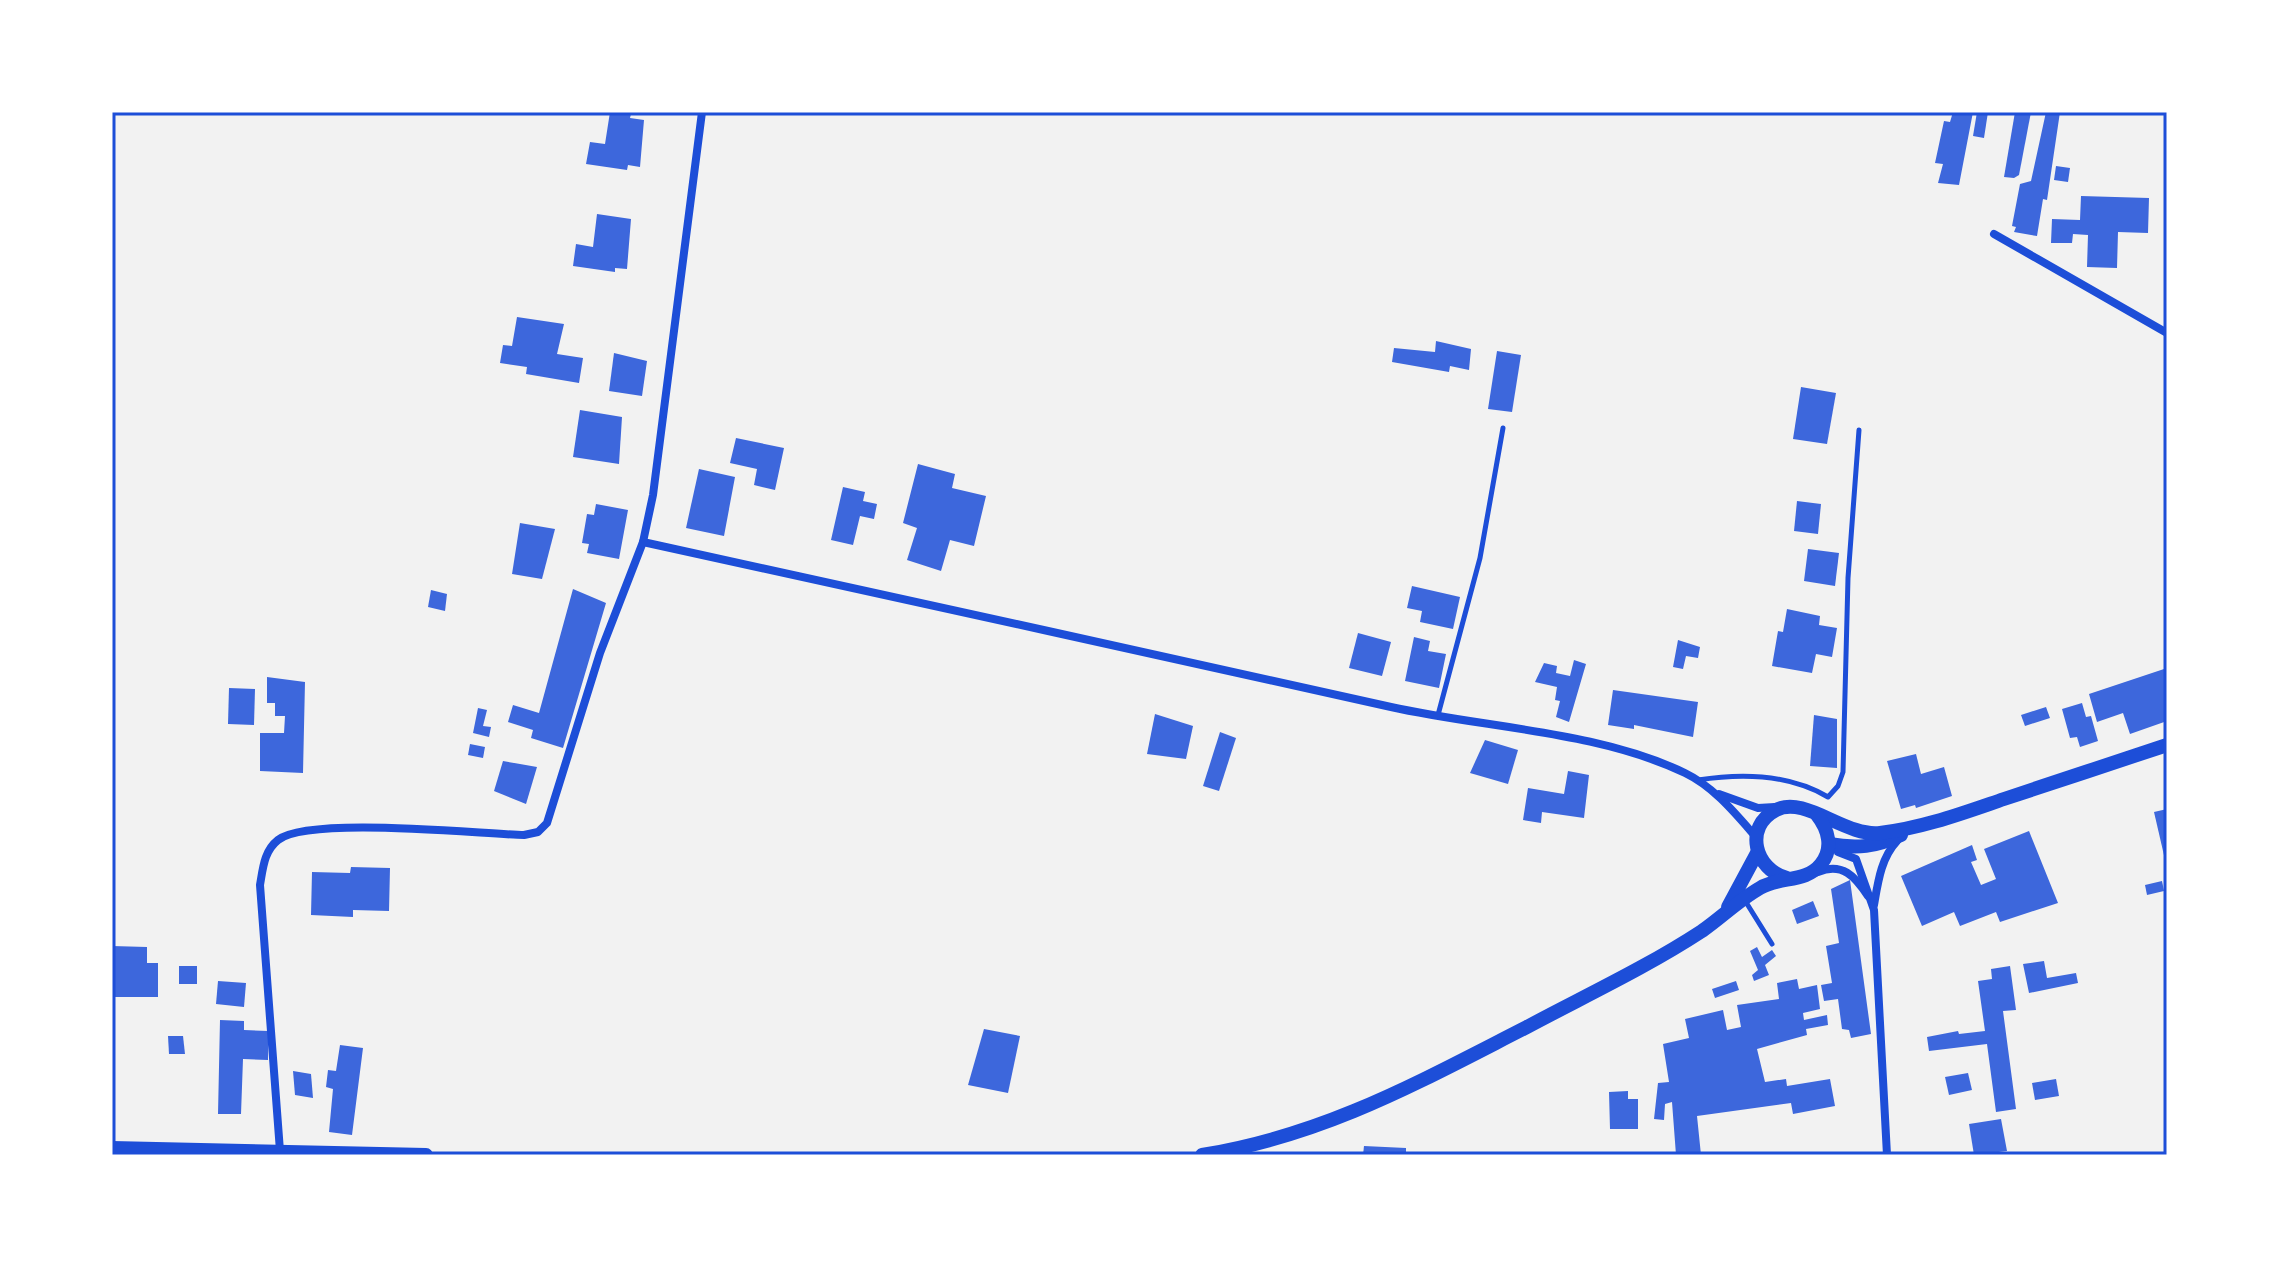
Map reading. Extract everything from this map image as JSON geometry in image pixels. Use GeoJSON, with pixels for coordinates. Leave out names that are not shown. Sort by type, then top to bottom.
{"type":"FeatureCollection","features":[{"type":"Feature","properties":{"kind":"street"},"geometry":{"type":"LineString","coordinates":[[280,1151],[260,885],[269,848],[280,838],[314,828],[524,835],[538,832],[554,806],[600,653],[643,542],[655,482],[702,112]]}},
{"type":"Feature","properties":{"kind":"street"},"geometry":{"type":"LineString","coordinates":[[1994,234],[2167,333]]}},
{"type":"Feature","properties":{"kind":"street"},"geometry":{"type":"LineString","coordinates":[[643,542],[1437,718],[1602,745],[1698,780],[1714,792],[1756,837]]}},
{"type":"Feature","properties":{"kind":"street"},"geometry":{"type":"LineString","coordinates":[[1828,847],[1859,848],[1882,844],[1915,828],[2167,745]]}},
{"type":"Feature","properties":{"kind":"street"},"geometry":{"type":"LineString","coordinates":[[1714,792],[1758,808],[1807,809],[1863,833],[1915,828]]}},
{"type":"Feature","properties":{"kind":"street"},"geometry":{"type":"LineString","coordinates":[[1783,807],[1765,818],[1756,837],[1757,853],[1769,870],[1787,878]]}},
{"type":"Feature","properties":{"kind":"street"},"geometry":{"type":"LineString","coordinates":[[1805,876],[1821,864],[1828,847],[1828,833],[1817,815]]}},
{"type":"Feature","properties":{"kind":"street"},"geometry":{"type":"LineString","coordinates":[[1873,907],[1888,851],[1915,828]]}},
{"type":"Feature","properties":{"kind":"street"},"geometry":{"type":"LineString","coordinates":[[1828,847],[1856,859],[1873,907],[1887,1155]]}},
{"type":"Feature","properties":{"kind":"street"},"geometry":{"type":"LineString","coordinates":[[1725,910],[1757,853]]}},
{"type":"Feature","properties":{"kind":"street"},"geometry":{"type":"LineString","coordinates":[[1202,1155],[1261,1145],[1330,1123],[1404,1090],[1703,930],[1725,910],[1764,885],[1832,867],[1841,868],[1873,907]]}},
{"type":"Feature","properties":{"kind":"street"},"geometry":{"type":"LineString","coordinates":[[112,1148],[426,1155]]}},
{"type":"Feature","properties":{"kind":"lane"},"geometry":{"type":"LineString","coordinates":[[1437,718],[1459,648],[1480,558],[1503,428]]}},
{"type":"Feature","properties":{"kind":"lane"},"geometry":{"type":"LineString","coordinates":[[1698,780],[1729,775],[1757,776],[1798,783],[1828,797],[1838,786],[1843,772],[1848,578],[1859,430]]}},
{"type":"Feature","properties":{"kind":"lane"},"geometry":{"type":"LineString","coordinates":[[1744,898],[1772,944]]}},
{"type":"Feature","properties":{"kind":"building"},"geometry":{"type":"Polygon","coordinates":[[[610,112],[631,114],[630,118],[644,120],[640,167],[628,165],[627,170],[586,164],[590,142],[605,144],[610,112]]]}},
{"type":"Feature","properties":{"kind":"building"},"geometry":{"type":"Polygon","coordinates":[[[1953,112],[1973,112],[1959,185],[1938,183],[1943,164],[1935,163],[1944,121],[1950,122],[1953,112]]]}},
{"type":"Feature","properties":{"kind":"building"},"geometry":{"type":"Polygon","coordinates":[[[1977,112],[1988,112],[1984,138],[1973,136],[1977,112]]]}},
{"type":"Feature","properties":{"kind":"building"},"geometry":{"type":"Polygon","coordinates":[[[2015,112],[2031,112],[2019,175],[2014,178],[2004,177],[2015,112]]]}},
{"type":"Feature","properties":{"kind":"building"},"geometry":{"type":"Polygon","coordinates":[[[2046,112],[2060,112],[2047,200],[2043,199],[2037,236],[2014,232],[2016,227],[2012,226],[2020,184],[2031,181],[2046,112]]]}},
{"type":"Feature","properties":{"kind":"building"},"geometry":{"type":"Polygon","coordinates":[[[2056,166],[2070,168],[2068,182],[2054,180],[2056,166]]]}},
{"type":"Feature","properties":{"kind":"building"},"geometry":{"type":"Polygon","coordinates":[[[2081,196],[2149,198],[2148,233],[2118,232],[2117,268],[2087,267],[2088,235],[2073,234],[2072,243],[2051,243],[2052,219],[2080,220],[2081,196]]]}},
{"type":"Feature","properties":{"kind":"building"},"geometry":{"type":"Polygon","coordinates":[[[597,214],[631,219],[627,269],[615,268],[615,272],[573,266],[576,244],[593,247],[597,214]]]}},
{"type":"Feature","properties":{"kind":"building"},"geometry":{"type":"Polygon","coordinates":[[[517,317],[564,324],[557,354],[583,358],[579,383],[526,374],[527,367],[500,363],[503,345],[512,346],[517,317]]]}},
{"type":"Feature","properties":{"kind":"building"},"geometry":{"type":"Polygon","coordinates":[[[1436,341],[1471,349],[1469,370],[1450,366],[1449,372],[1392,362],[1394,348],[1435,352],[1436,341]]]}},
{"type":"Feature","properties":{"kind":"building"},"geometry":{"type":"Polygon","coordinates":[[[1497,351],[1521,355],[1512,412],[1488,409],[1497,351]]]}},
{"type":"Feature","properties":{"kind":"building"},"geometry":{"type":"Polygon","coordinates":[[[614,353],[647,361],[642,396],[609,391],[614,353]]]}},
{"type":"Feature","properties":{"kind":"building"},"geometry":{"type":"Polygon","coordinates":[[[1801,387],[1836,393],[1827,444],[1793,439],[1801,387]]]}},
{"type":"Feature","properties":{"kind":"building"},"geometry":{"type":"Polygon","coordinates":[[[580,410],[622,417],[619,464],[573,457],[580,410]]]}},
{"type":"Feature","properties":{"kind":"building"},"geometry":{"type":"Polygon","coordinates":[[[736,438],[784,448],[775,490],[754,485],[757,469],[730,463],[736,438]]]}},
{"type":"Feature","properties":{"kind":"building"},"geometry":{"type":"Polygon","coordinates":[[[918,464],[955,474],[952,488],[986,496],[974,546],[950,540],[941,571],[907,560],[917,528],[903,523],[918,464]]]}},
{"type":"Feature","properties":{"kind":"building"},"geometry":{"type":"Polygon","coordinates":[[[699,469],[735,477],[724,536],[686,528],[699,469]]]}},
{"type":"Feature","properties":{"kind":"building"},"geometry":{"type":"Polygon","coordinates":[[[843,487],[865,492],[863,501],[877,504],[874,519],[860,516],[853,545],[831,540],[843,487]]]}},
{"type":"Feature","properties":{"kind":"building"},"geometry":{"type":"Polygon","coordinates":[[[1797,501],[1821,504],[1818,534],[1794,531],[1797,501]]]}},
{"type":"Feature","properties":{"kind":"building"},"geometry":{"type":"Polygon","coordinates":[[[596,504],[628,510],[619,559],[587,553],[589,544],[582,543],[587,514],[594,515],[596,504]]]}},
{"type":"Feature","properties":{"kind":"building"},"geometry":{"type":"Polygon","coordinates":[[[520,523],[555,529],[542,579],[512,574],[520,523]]]}},
{"type":"Feature","properties":{"kind":"building"},"geometry":{"type":"Polygon","coordinates":[[[1808,549],[1839,553],[1835,586],[1804,581],[1808,549]]]}},
{"type":"Feature","properties":{"kind":"building"},"geometry":{"type":"Polygon","coordinates":[[[1412,586],[1460,597],[1453,629],[1420,622],[1422,611],[1407,608],[1412,586]]]}},
{"type":"Feature","properties":{"kind":"building"},"geometry":{"type":"Polygon","coordinates":[[[573,589],[606,603],[563,748],[531,738],[533,730],[508,722],[513,705],[539,713],[573,589]]]}},
{"type":"Feature","properties":{"kind":"building"},"geometry":{"type":"Polygon","coordinates":[[[431,590],[447,594],[445,611],[428,607],[431,590]]]}},
{"type":"Feature","properties":{"kind":"building"},"geometry":{"type":"Polygon","coordinates":[[[1787,609],[1820,616],[1819,625],[1837,628],[1832,657],[1816,654],[1812,673],[1772,666],[1778,631],[1783,632],[1787,609]]]}},
{"type":"Feature","properties":{"kind":"building"},"geometry":{"type":"Polygon","coordinates":[[[1358,633],[1391,642],[1382,676],[1349,668],[1358,633]]]}},
{"type":"Feature","properties":{"kind":"building"},"geometry":{"type":"Polygon","coordinates":[[[1414,637],[1430,641],[1428,651],[1446,654],[1439,688],[1405,681],[1414,637]]]}},
{"type":"Feature","properties":{"kind":"building"},"geometry":{"type":"Polygon","coordinates":[[[1678,640],[1700,647],[1698,658],[1686,656],[1683,669],[1673,667],[1678,640]]]}},
{"type":"Feature","properties":{"kind":"building"},"geometry":{"type":"Polygon","coordinates":[[[1574,660],[1586,664],[1569,722],[1556,717],[1560,701],[1555,700],[1557,687],[1535,682],[1544,663],[1557,666],[1556,673],[1570,676],[1574,660]]]}},
{"type":"Feature","properties":{"kind":"building"},"geometry":{"type":"Polygon","coordinates":[[[2167,668],[2167,721],[2130,734],[2123,713],[2097,722],[2089,694],[2167,668]]]}},
{"type":"Feature","properties":{"kind":"building"},"geometry":{"type":"Polygon","coordinates":[[[267,677],[305,682],[303,773],[260,771],[260,733],[284,733],[285,716],[275,716],[275,703],[267,703],[267,677]]]}},
{"type":"Feature","properties":{"kind":"building"},"geometry":{"type":"Polygon","coordinates":[[[229,688],[255,689],[254,725],[228,724],[229,688]]]}},
{"type":"Feature","properties":{"kind":"building"},"geometry":{"type":"Polygon","coordinates":[[[1613,690],[1698,702],[1693,737],[1634,725],[1634,729],[1608,725],[1613,690]]]}},
{"type":"Feature","properties":{"kind":"building"},"geometry":{"type":"Polygon","coordinates":[[[2082,703],[2086,717],[2091,716],[2098,741],[2080,747],[2077,737],[2070,738],[2062,709],[2082,703]]]}},
{"type":"Feature","properties":{"kind":"building"},"geometry":{"type":"Polygon","coordinates":[[[2046,707],[2050,718],[2025,726],[2021,715],[2046,707]]]}},
{"type":"Feature","properties":{"kind":"building"},"geometry":{"type":"Polygon","coordinates":[[[478,708],[487,710],[483,726],[491,727],[489,737],[473,733],[478,708]]]}},
{"type":"Feature","properties":{"kind":"building"},"geometry":{"type":"Polygon","coordinates":[[[1155,714],[1193,726],[1186,759],[1147,754],[1155,714]]]}},
{"type":"Feature","properties":{"kind":"building"},"geometry":{"type":"Polygon","coordinates":[[[1814,715],[1837,719],[1837,768],[1810,766],[1814,715]]]}},
{"type":"Feature","properties":{"kind":"building"},"geometry":{"type":"Polygon","coordinates":[[[1220,732],[1236,738],[1219,791],[1203,786],[1220,732]]]}},
{"type":"Feature","properties":{"kind":"building"},"geometry":{"type":"Polygon","coordinates":[[[1485,740],[1518,750],[1508,784],[1470,773],[1485,740]]]}},
{"type":"Feature","properties":{"kind":"building"},"geometry":{"type":"Polygon","coordinates":[[[470,744],[485,747],[483,758],[468,755],[470,744]]]}},
{"type":"Feature","properties":{"kind":"building"},"geometry":{"type":"Polygon","coordinates":[[[1916,754],[1921,774],[1944,767],[1952,796],[1916,808],[1915,805],[1901,809],[1887,761],[1916,754]]]}},
{"type":"Feature","properties":{"kind":"building"},"geometry":{"type":"Polygon","coordinates":[[[503,761],[537,767],[526,804],[494,791],[503,761]]]}},
{"type":"Feature","properties":{"kind":"building"},"geometry":{"type":"Polygon","coordinates":[[[1568,771],[1589,775],[1584,818],[1542,812],[1541,823],[1523,820],[1528,788],[1564,794],[1568,771]]]}},
{"type":"Feature","properties":{"kind":"building"},"geometry":{"type":"Polygon","coordinates":[[[2167,809],[2167,864],[2166,864],[2154,812],[2167,809]]]}},
{"type":"Feature","properties":{"kind":"building"},"geometry":{"type":"Polygon","coordinates":[[[2029,831],[2058,903],[2000,922],[1996,912],[1960,926],[1954,912],[1922,926],[1901,876],[1972,845],[1977,860],[1971,862],[1981,885],[1996,879],[1984,849],[2029,831]]]}},
{"type":"Feature","properties":{"kind":"building"},"geometry":{"type":"Polygon","coordinates":[[[351,867],[390,868],[389,911],[353,910],[353,917],[311,915],[312,872],[350,873],[351,867]]]}},
{"type":"Feature","properties":{"kind":"building"},"geometry":{"type":"Polygon","coordinates":[[[1850,880],[1871,1034],[1851,1038],[1849,1030],[1842,1029],[1838,999],[1824,1001],[1821,985],[1832,983],[1826,946],[1839,943],[1831,889],[1850,880]]]}},
{"type":"Feature","properties":{"kind":"building"},"geometry":{"type":"Polygon","coordinates":[[[2162,881],[2164,891],[2147,895],[2145,885],[2162,881]]]}},
{"type":"Feature","properties":{"kind":"building"},"geometry":{"type":"Polygon","coordinates":[[[1813,901],[1819,916],[1797,924],[1792,910],[1813,901]]]}},
{"type":"Feature","properties":{"kind":"building"},"geometry":{"type":"Polygon","coordinates":[[[112,946],[147,947],[147,963],[158,963],[158,997],[112,997],[112,946]]]}},
{"type":"Feature","properties":{"kind":"building"},"geometry":{"type":"Polygon","coordinates":[[[1757,947],[1762,957],[1772,950],[1776,956],[1765,965],[1769,975],[1754,981],[1752,975],[1758,970],[1750,951],[1757,947]]]}},
{"type":"Feature","properties":{"kind":"building"},"geometry":{"type":"Polygon","coordinates":[[[2044,961],[2047,978],[2076,973],[2078,983],[2029,993],[2023,964],[2044,961]]]}},
{"type":"Feature","properties":{"kind":"building"},"geometry":{"type":"Polygon","coordinates":[[[179,966],[197,966],[197,984],[179,984],[179,966]]]}},
{"type":"Feature","properties":{"kind":"building"},"geometry":{"type":"Polygon","coordinates":[[[2010,966],[2016,1010],[2003,1011],[2016,1109],[1996,1112],[1987,1044],[1929,1051],[1927,1037],[1958,1031],[1959,1034],[1985,1031],[1978,981],[1992,979],[1991,969],[2010,966]]]}},
{"type":"Feature","properties":{"kind":"building"},"geometry":{"type":"Polygon","coordinates":[[[1797,979],[1799,989],[1817,985],[1820,1009],[1803,1013],[1804,1020],[1827,1015],[1828,1025],[1806,1029],[1807,1035],[1757,1049],[1765,1082],[1786,1079],[1787,1086],[1830,1079],[1835,1106],[1793,1114],[1791,1103],[1697,1116],[1701,1155],[1676,1155],[1672,1102],[1665,1104],[1664,1120],[1654,1119],[1658,1083],[1669,1082],[1663,1044],[1689,1038],[1685,1019],[1723,1010],[1727,1030],[1741,1027],[1737,1005],[1779,999],[1777,983],[1797,979]]]}},
{"type":"Feature","properties":{"kind":"building"},"geometry":{"type":"Polygon","coordinates":[[[218,981],[246,983],[244,1007],[216,1004],[218,981]]]}},
{"type":"Feature","properties":{"kind":"building"},"geometry":{"type":"Polygon","coordinates":[[[1736,981],[1739,990],[1715,998],[1712,989],[1736,981]]]}},
{"type":"Feature","properties":{"kind":"building"},"geometry":{"type":"Polygon","coordinates":[[[220,1020],[244,1021],[244,1030],[268,1031],[268,1060],[243,1059],[241,1114],[218,1114],[220,1020]]]}},
{"type":"Feature","properties":{"kind":"building"},"geometry":{"type":"Polygon","coordinates":[[[984,1029],[1020,1036],[1008,1093],[968,1085],[984,1029]]]}},
{"type":"Feature","properties":{"kind":"building"},"geometry":{"type":"Polygon","coordinates":[[[168,1036],[183,1036],[185,1054],[169,1054],[168,1036]]]}},
{"type":"Feature","properties":{"kind":"building"},"geometry":{"type":"Polygon","coordinates":[[[340,1045],[363,1048],[352,1135],[329,1132],[333,1089],[326,1087],[328,1070],[336,1071],[340,1045]]]}},
{"type":"Feature","properties":{"kind":"building"},"geometry":{"type":"Polygon","coordinates":[[[293,1071],[311,1074],[313,1098],[295,1095],[293,1071]]]}},
{"type":"Feature","properties":{"kind":"building"},"geometry":{"type":"Polygon","coordinates":[[[1968,1073],[1972,1090],[1949,1095],[1945,1077],[1968,1073]]]}},
{"type":"Feature","properties":{"kind":"building"},"geometry":{"type":"Polygon","coordinates":[[[2056,1079],[2059,1096],[2035,1100],[2032,1083],[2056,1079]]]}},
{"type":"Feature","properties":{"kind":"building"},"geometry":{"type":"Polygon","coordinates":[[[1628,1091],[1628,1099],[1638,1099],[1638,1129],[1610,1129],[1609,1092],[1628,1091]]]}},
{"type":"Feature","properties":{"kind":"building"},"geometry":{"type":"Polygon","coordinates":[[[2001,1119],[2007,1151],[1974,1155],[1969,1124],[2001,1119]]]}},
{"type":"Feature","properties":{"kind":"building"},"geometry":{"type":"Polygon","coordinates":[[[1364,1146],[1406,1148],[1406,1155],[1363,1155],[1364,1146]]]}}]}
